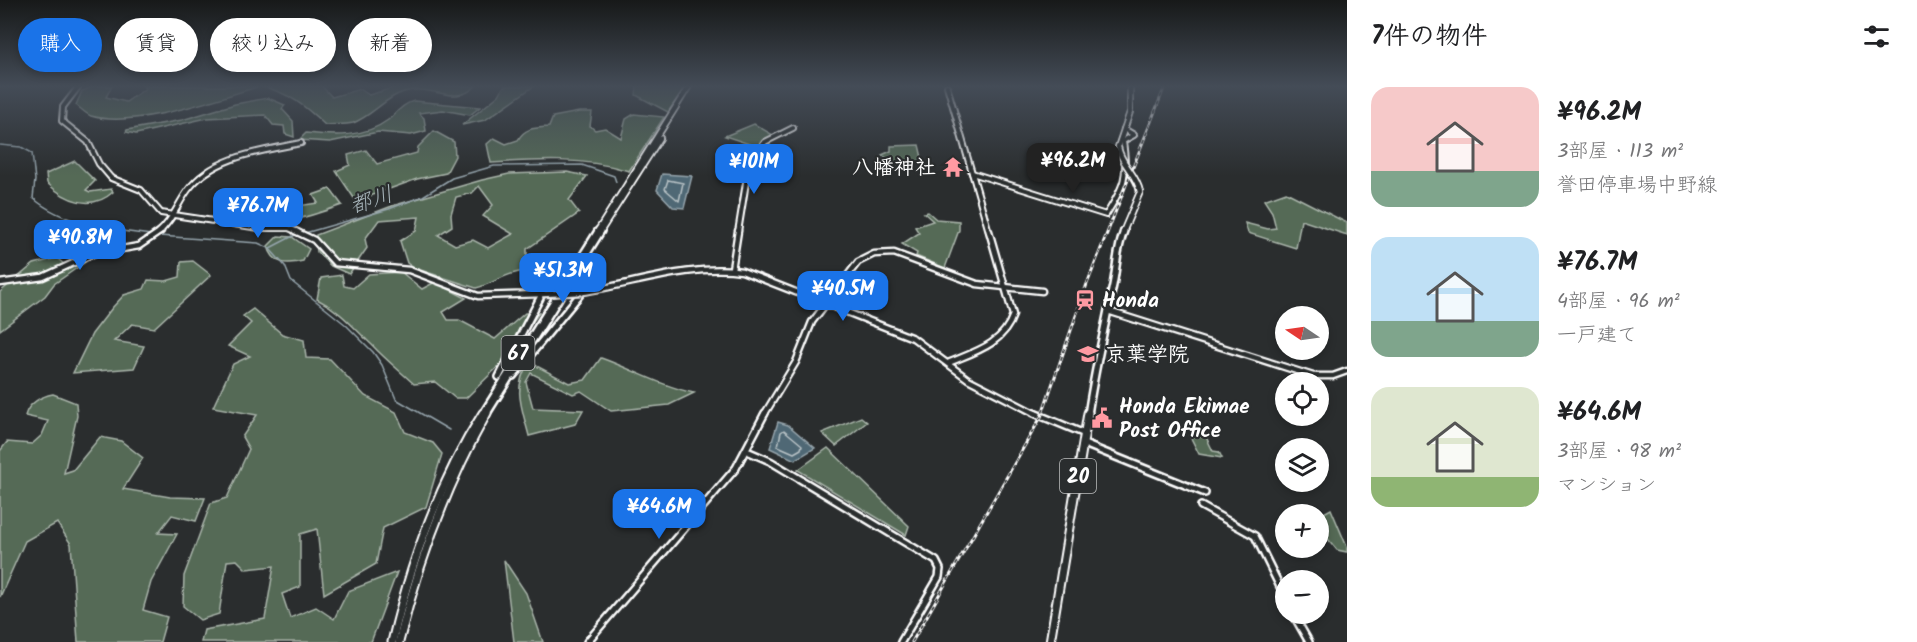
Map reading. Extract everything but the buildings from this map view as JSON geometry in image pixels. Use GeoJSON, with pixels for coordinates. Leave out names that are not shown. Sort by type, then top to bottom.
{"type":"FeatureCollection","features":[{"type":"Feature","properties":{"kind":"main road","name":"67"},"geometry":{"type":"LineString","coordinates":[[399,642],[417,570],[435,518],[466,452],[506,383],[672,116]]}},
{"type":"Feature","properties":{"kind":"main road","name":"67"},"geometry":{"type":"LineString","coordinates":[[479,416],[672,116]]}},
{"type":"Feature","properties":{"kind":"main road","name":"20"},"geometry":{"type":"LineString","coordinates":[[1050,642],[1100,339],[1108,311],[1116,250],[1140,192],[1138,179],[1121,158],[1118,147],[1128,116]]}},
{"type":"Feature","properties":{"kind":"main road","name":"67"},"geometry":{"type":"LineString","coordinates":[[506,383],[582,292]]}},
{"type":"Feature","properties":{"kind":"main road","name":"67"},"geometry":{"type":"LineString","coordinates":[[392,642],[410,571],[429,516],[451,468],[542,294]]}},
{"type":"Feature","properties":{"kind":"street"},"geometry":{"type":"LineString","coordinates":[[61,116],[64,123],[88,142],[99,164],[111,178],[141,190],[158,210],[174,216],[259,228],[289,228],[314,240],[335,263],[409,270],[474,295],[582,292],[690,271],[732,269],[913,338],[930,347],[968,379],[1024,409],[1085,434]]}},
{"type":"Feature","properties":{"kind":"street"},"geometry":{"type":"LineString","coordinates":[[948,363],[1005,334],[1013,315],[956,116]]}},
{"type":"Feature","properties":{"kind":"street"},"geometry":{"type":"LineString","coordinates":[[732,269],[749,164],[765,142],[793,128]]}},
{"type":"Feature","properties":{"kind":"street"},"geometry":{"type":"LineString","coordinates":[[972,173],[1093,213],[1106,215],[1118,196],[1127,172],[1124,141],[1134,135],[1124,129]]}},
{"type":"Feature","properties":{"kind":"street"},"geometry":{"type":"LineString","coordinates":[[0,283],[48,275],[84,257],[139,246],[155,236],[174,216],[188,190],[210,170],[239,156],[301,143]]}},
{"type":"Feature","properties":{"kind":"street"},"geometry":{"type":"LineString","coordinates":[[587,642],[736,468],[747,451],[761,419],[796,362],[807,331],[854,265],[862,258],[881,253],[901,255],[977,284],[1006,289],[1042,291]]}},
{"type":"Feature","properties":{"kind":"street"},"geometry":{"type":"LineString","coordinates":[[1108,311],[1313,376],[1333,376],[1347,371]]}},
{"type":"Feature","properties":{"kind":"street"},"geometry":{"type":"LineString","coordinates":[[1084,444],[1205,493]]}},
{"type":"Feature","properties":{"kind":"street"},"geometry":{"type":"LineString","coordinates":[[747,451],[770,460],[936,561],[940,569],[939,577],[901,642]]}},
{"type":"Feature","properties":{"kind":"street"},"geometry":{"type":"LineString","coordinates":[[1200,506],[1255,536],[1275,577]]}},
{"type":"Feature","properties":{"kind":"street"},"geometry":{"type":"LineString","coordinates":[[1298,624],[1308,642]]}},
{"type":"Feature","properties":{"kind":"green space"},"geometry":{"type":"Polygon","coordinates":[[[91,116],[152,116],[130,119],[91,116]]]}},
{"type":"Feature","properties":{"kind":"green space"},"geometry":{"type":"Polygon","coordinates":[[[195,116],[246,116],[207,118],[136,134],[126,132],[195,116]]]}},
{"type":"Feature","properties":{"kind":"green space"},"geometry":{"type":"Polygon","coordinates":[[[266,116],[288,116],[293,121],[294,137],[285,134],[284,126],[273,125],[266,116]]]}},
{"type":"Feature","properties":{"kind":"green space"},"geometry":{"type":"Polygon","coordinates":[[[315,116],[366,116],[353,123],[325,125],[315,116]]]}},
{"type":"Feature","properties":{"kind":"green space"},"geometry":{"type":"Polygon","coordinates":[[[392,116],[422,116],[426,131],[411,135],[378,132],[330,142],[299,140],[306,133],[338,135],[359,133],[392,116]]]}},
{"type":"Feature","properties":{"kind":"green space"},"geometry":{"type":"Polygon","coordinates":[[[473,116],[491,116],[485,120],[462,125],[473,116]]]}},
{"type":"Feature","properties":{"kind":"green space"},"geometry":{"type":"Polygon","coordinates":[[[591,116],[590,126],[595,130],[605,128],[621,138],[626,119],[631,116],[664,117],[629,171],[596,163],[543,161],[491,163],[487,144],[494,138],[506,144],[518,140],[527,130],[549,127],[553,117],[591,116]]]}},
{"type":"Feature","properties":{"kind":"green space"},"geometry":{"type":"Polygon","coordinates":[[[754,124],[773,135],[758,147],[725,136],[754,124]]]}},
{"type":"Feature","properties":{"kind":"green space"},"geometry":{"type":"Polygon","coordinates":[[[434,131],[454,142],[455,156],[446,173],[417,179],[356,201],[336,171],[350,165],[348,155],[366,150],[377,164],[417,153],[418,147],[434,131]]]}},
{"type":"Feature","properties":{"kind":"green space"},"geometry":{"type":"Polygon","coordinates":[[[919,145],[923,162],[912,161],[897,165],[882,155],[891,151],[891,146],[919,145]]]}},
{"type":"Feature","properties":{"kind":"green space"},"geometry":{"type":"Polygon","coordinates":[[[75,161],[95,181],[86,190],[90,192],[111,189],[113,192],[96,201],[78,201],[70,199],[47,183],[46,174],[75,161]]]}},
{"type":"Feature","properties":{"kind":"green space"},"geometry":{"type":"Polygon","coordinates":[[[567,172],[587,176],[569,200],[579,213],[527,249],[527,271],[513,273],[476,288],[414,268],[407,263],[400,241],[416,231],[419,217],[379,220],[365,239],[367,248],[349,274],[331,266],[317,252],[316,235],[392,206],[509,174],[567,172]],[[479,186],[472,193],[456,197],[451,214],[452,226],[438,235],[455,245],[473,240],[488,248],[513,234],[483,216],[493,205],[479,186]]]}},
{"type":"Feature","properties":{"kind":"green space"},"geometry":{"type":"Polygon","coordinates":[[[330,189],[342,205],[302,218],[263,225],[235,224],[233,219],[238,215],[318,203],[313,195],[330,189]]]}},
{"type":"Feature","properties":{"kind":"green space"},"geometry":{"type":"Polygon","coordinates":[[[1286,192],[1347,223],[1347,235],[1301,220],[1296,248],[1248,233],[1245,223],[1268,229],[1276,228],[1272,212],[1264,200],[1286,192]]]}},
{"type":"Feature","properties":{"kind":"green space"},"geometry":{"type":"Polygon","coordinates":[[[928,212],[936,219],[959,221],[959,230],[945,268],[916,256],[917,253],[902,244],[919,233],[915,227],[933,221],[924,213],[928,212]]]}},
{"type":"Feature","properties":{"kind":"green space"},"geometry":{"type":"Polygon","coordinates":[[[278,236],[292,237],[309,249],[303,261],[286,263],[273,257],[268,246],[278,236]]]}},
{"type":"Feature","properties":{"kind":"green space"},"geometry":{"type":"Polygon","coordinates":[[[57,258],[65,265],[87,261],[54,284],[45,296],[0,330],[0,292],[34,264],[57,258]]]}},
{"type":"Feature","properties":{"kind":"green space"},"geometry":{"type":"Polygon","coordinates":[[[193,261],[211,275],[154,328],[132,324],[114,341],[144,346],[134,368],[73,373],[92,334],[124,295],[144,289],[148,280],[166,281],[180,277],[181,262],[193,261]]]}},
{"type":"Feature","properties":{"kind":"green space"},"geometry":{"type":"Polygon","coordinates":[[[401,272],[422,289],[435,282],[466,298],[443,312],[448,320],[459,320],[495,339],[525,313],[539,313],[504,361],[466,398],[455,398],[435,382],[414,384],[340,314],[317,299],[321,278],[342,275],[344,286],[353,288],[369,274],[401,272]]]}},
{"type":"Feature","properties":{"kind":"green space"},"geometry":{"type":"Polygon","coordinates":[[[253,309],[282,334],[304,340],[306,358],[330,359],[365,396],[396,412],[405,432],[433,443],[442,454],[426,507],[383,528],[376,564],[324,594],[317,529],[300,534],[300,587],[282,594],[290,618],[316,607],[334,619],[348,591],[397,572],[371,642],[201,642],[204,630],[265,619],[274,566],[246,569],[237,560],[227,561],[219,614],[200,620],[183,606],[184,576],[211,503],[227,498],[249,449],[242,437],[257,415],[213,407],[233,364],[250,356],[228,346],[251,323],[243,316],[253,309]]]}},
{"type":"Feature","properties":{"kind":"green space"},"geometry":{"type":"Polygon","coordinates":[[[601,358],[658,382],[694,393],[669,405],[611,411],[581,391],[573,394],[531,373],[526,382],[533,408],[583,410],[575,424],[529,436],[521,407],[520,389],[524,371],[529,362],[569,383],[585,380],[601,358]]]}},
{"type":"Feature","properties":{"kind":"green space"},"geometry":{"type":"Polygon","coordinates":[[[53,394],[76,403],[77,416],[64,473],[73,470],[100,437],[121,441],[143,458],[123,489],[170,497],[205,498],[196,521],[172,515],[158,533],[177,534],[151,582],[143,610],[167,617],[160,642],[78,642],[71,544],[57,523],[25,541],[0,597],[0,451],[7,442],[32,444],[42,435],[48,421],[25,416],[29,407],[36,401],[53,394]]]}},
{"type":"Feature","properties":{"kind":"green space"},"geometry":{"type":"Polygon","coordinates":[[[861,417],[867,422],[836,446],[822,433],[861,417]]]}},
{"type":"Feature","properties":{"kind":"green space"},"geometry":{"type":"Polygon","coordinates":[[[1190,436],[1206,437],[1213,451],[1219,452],[1222,458],[1199,454],[1190,436]]]}},
{"type":"Feature","properties":{"kind":"green space"},"geometry":{"type":"Polygon","coordinates":[[[828,448],[909,526],[906,535],[798,470],[828,448]]]}},
{"type":"Feature","properties":{"kind":"green space"},"geometry":{"type":"Polygon","coordinates":[[[1331,509],[1347,552],[1337,550],[1329,540],[1329,510],[1331,509]]]}},
{"type":"Feature","properties":{"kind":"green space"},"geometry":{"type":"Polygon","coordinates":[[[504,560],[526,593],[543,642],[514,642],[504,560]]]}},
{"type":"Feature","properties":{"kind":"water"},"geometry":{"type":"Polygon","coordinates":[[[662,174],[692,176],[684,208],[673,207],[657,190],[662,174]]]}},
{"type":"Feature","properties":{"kind":"water"},"geometry":{"type":"Polygon","coordinates":[[[778,422],[788,425],[815,448],[795,460],[770,448],[778,422]]]}},
{"type":"Feature","properties":{"kind":"waterway","name":"都川"},"geometry":{"type":"LineString","coordinates":[[0,145],[21,147],[32,153],[35,180],[33,198],[45,207],[89,225],[151,235]]}},
{"type":"Feature","properties":{"kind":"waterway","name":"都川"},"geometry":{"type":"LineString","coordinates":[[305,233],[389,209],[423,196],[452,178],[494,166],[582,165],[614,176],[616,182]]}},
{"type":"Feature","properties":{"kind":"waterway","name":"都川"},"geometry":{"type":"LineString","coordinates":[[270,248],[297,234]]}},
{"type":"Feature","properties":{"kind":"waterway"},"geometry":{"type":"LineString","coordinates":[[159,236],[258,243],[269,248],[285,266],[291,281],[346,325],[373,352],[382,365],[396,399],[449,430]]}},
{"type":"Feature","properties":{"kind":"railway"},"geometry":{"type":"LineString","coordinates":[[912,642],[1041,417],[1087,284],[1153,116]]}},
{"type":"Feature","properties":{"kind":"place","name":"八幡神社"},"geometry":{"type":"Point","coordinates":[953,167]}},
{"type":"Feature","properties":{"kind":"place","name":"Honda"},"geometry":{"type":"Point","coordinates":[1085,300]}},
{"type":"Feature","properties":{"kind":"place","name":"京葉学院"},"geometry":{"type":"Point","coordinates":[1088,354]}},
{"type":"Feature","properties":{"kind":"place","name":"Honda Ekimae Post Office"},"geometry":{"type":"Point","coordinates":[1102,418]}}]}
